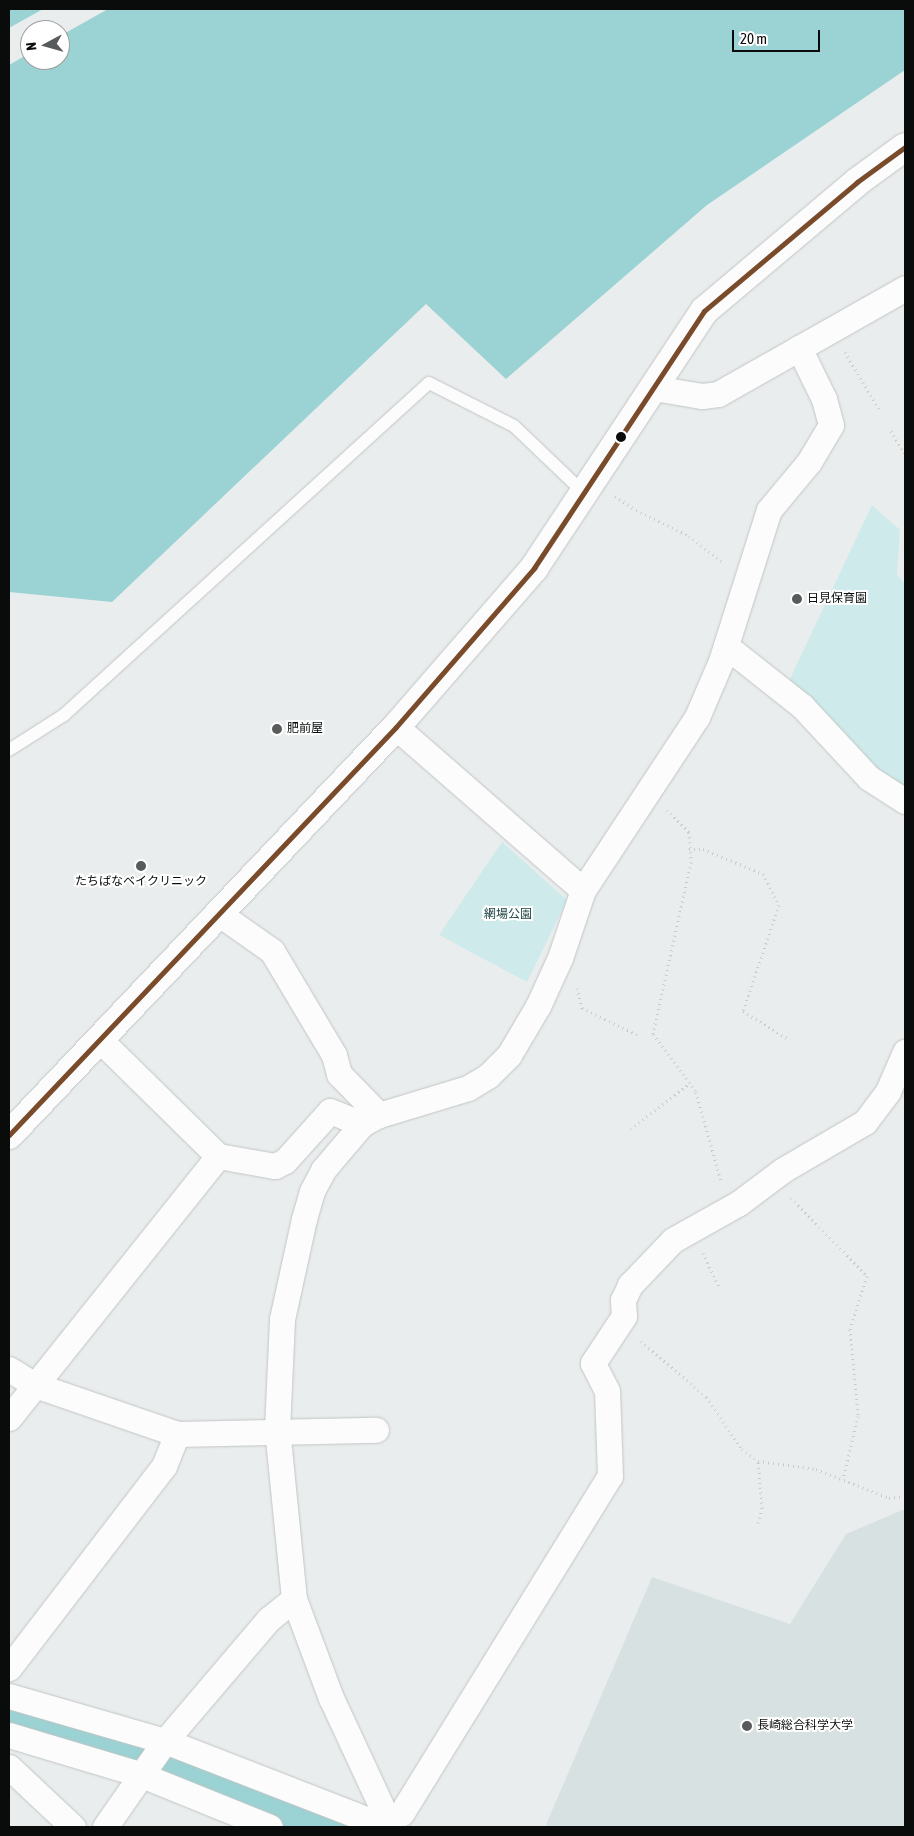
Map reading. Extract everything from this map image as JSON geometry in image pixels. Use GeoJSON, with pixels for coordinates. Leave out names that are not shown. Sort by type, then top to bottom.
{"type":"FeatureCollection","features":[{"type":"Feature","properties":{"kind":"main road"},"geometry":{"type":"LineString","coordinates":[[9,1135],[98,1038],[396,727],[534,568],[704,311],[857,182],[905,147]]}},
{"type":"Feature","properties":{"kind":"street"},"geometry":{"type":"LineString","coordinates":[[654,388],[702,396],[718,394],[905,288]]}},
{"type":"Feature","properties":{"kind":"street"},"geometry":{"type":"LineString","coordinates":[[98,1038],[218,1156],[275,1166],[285,1161],[330,1112],[371,1119],[468,1088],[488,1076],[509,1055],[556,968],[583,890],[697,717],[726,646],[768,510],[809,462],[831,425],[824,399],[798,348]]}},
{"type":"Feature","properties":{"kind":"street"},"geometry":{"type":"LineString","coordinates":[[726,646],[802,706],[869,778],[905,801]]}},
{"type":"Feature","properties":{"kind":"street"},"geometry":{"type":"LineString","coordinates":[[396,727],[583,890]]}},
{"type":"Feature","properties":{"kind":"street"},"geometry":{"type":"LineString","coordinates":[[218,913],[272,951],[334,1055],[339,1074],[371,1119]]}},
{"type":"Feature","properties":{"kind":"street"},"geometry":{"type":"LineString","coordinates":[[397,1825],[610,1476],[607,1392],[593,1364],[624,1316],[623,1300],[630,1285],[673,1240],[727,1210],[865,1122],[888,1091],[905,1052]]}},
{"type":"Feature","properties":{"kind":"street"},"geometry":{"type":"LineString","coordinates":[[371,1119],[323,1170],[309,1200],[292,1265],[282,1319],[276,1430],[294,1599],[331,1698],[397,1825]]}},
{"type":"Feature","properties":{"kind":"street"},"geometry":{"type":"LineString","coordinates":[[9,1418],[218,1156]]}},
{"type":"Feature","properties":{"kind":"street"},"geometry":{"type":"LineString","coordinates":[[9,1369],[35,1385],[177,1434],[276,1430],[376,1430]]}},
{"type":"Feature","properties":{"kind":"street"},"geometry":{"type":"LineString","coordinates":[[9,1668],[164,1466],[177,1434]]}},
{"type":"Feature","properties":{"kind":"street"},"geometry":{"type":"LineString","coordinates":[[105,1827],[141,1772],[163,1744],[269,1619],[294,1599]]}},
{"type":"Feature","properties":{"kind":"street"},"geometry":{"type":"LineString","coordinates":[[9,1696],[163,1744],[397,1825]]}},
{"type":"Feature","properties":{"kind":"street"},"geometry":{"type":"LineString","coordinates":[[9,1734],[141,1772],[270,1827]]}},
{"type":"Feature","properties":{"kind":"street"},"geometry":{"type":"LineString","coordinates":[[9,1767],[74,1827]]}},
{"type":"Feature","properties":{"kind":"lane"},"geometry":{"type":"LineString","coordinates":[[9,750],[64,715],[429,383],[514,426],[589,486]]}},
{"type":"Feature","properties":{"kind":"path"},"geometry":{"type":"LineString","coordinates":[[832,329],[879,409]]}},
{"type":"Feature","properties":{"kind":"path"},"geometry":{"type":"LineString","coordinates":[[891,431],[905,454]]}},
{"type":"Feature","properties":{"kind":"path"},"geometry":{"type":"LineString","coordinates":[[589,486],[689,536],[747,580]]}},
{"type":"Feature","properties":{"kind":"path"},"geometry":{"type":"LineString","coordinates":[[648,789],[688,832],[691,862],[654,1034],[696,1092],[710,1130],[727,1210]]}},
{"type":"Feature","properties":{"kind":"path"},"geometry":{"type":"LineString","coordinates":[[689,849],[703,849],[763,874],[778,905],[743,1011],[790,1040]]}},
{"type":"Feature","properties":{"kind":"path"},"geometry":{"type":"LineString","coordinates":[[556,968],[575,981],[582,1008],[640,1036]]}},
{"type":"Feature","properties":{"kind":"path"},"geometry":{"type":"LineString","coordinates":[[631,1129],[690,1083]]}},
{"type":"Feature","properties":{"kind":"path"},"geometry":{"type":"LineString","coordinates":[[775,1178],[806,1217],[867,1276],[850,1330],[858,1416],[843,1479]]}},
{"type":"Feature","properties":{"kind":"path"},"geometry":{"type":"LineString","coordinates":[[692,1230],[719,1287]]}},
{"type":"Feature","properties":{"kind":"path"},"geometry":{"type":"LineString","coordinates":[[624,1316],[645,1346],[706,1397],[742,1448],[758,1461],[816,1469],[889,1498],[905,1496]]}},
{"type":"Feature","properties":{"kind":"path"},"geometry":{"type":"LineString","coordinates":[[758,1461],[762,1508],[758,1522]]}},
{"type":"Feature","properties":{"kind":"shaded area","name":"長崎総合科学大学"},"geometry":{"type":"Polygon","coordinates":[[[905,1509],[905,1827],[545,1827],[652,1577],[790,1624],[846,1534],[905,1509]]]}},
{"type":"Feature","properties":{"kind":"green space"},"geometry":{"type":"Polygon","coordinates":[[[872,505],[900,530],[897,575],[905,584],[905,789],[870,768],[788,683],[872,505]]]}},
{"type":"Feature","properties":{"kind":"green space","name":"網場公園"},"geometry":{"type":"Polygon","coordinates":[[[502,842],[567,900],[527,982],[439,935],[502,842]]]}},
{"type":"Feature","properties":{"kind":"water"},"geometry":{"type":"Polygon","coordinates":[[[9,9],[905,9],[905,70],[707,205],[506,379],[426,304],[112,602],[9,592],[9,9]]]}},
{"type":"Feature","properties":{"kind":"pier"},"geometry":{"type":"Polygon","coordinates":[[[43,9],[108,9],[70,30],[70,20],[23,20],[43,9]]]}},
{"type":"Feature","properties":{"kind":"pier"},"geometry":{"type":"Polygon","coordinates":[[[20,22],[20,59],[9,65],[9,28],[20,22]]]}},
{"type":"Feature","properties":{"kind":"waterway"},"geometry":{"type":"LineString","coordinates":[[9,1716],[100,1740],[328,1827]]}},
{"type":"Feature","properties":{"kind":"transit line"},"geometry":{"type":"LineString","coordinates":[[9,1135],[396,727],[534,568],[704,311],[857,182],[905,147]]}},
{"type":"Feature","properties":{"kind":"place","name":"日見保育園"},"geometry":{"type":"Point","coordinates":[797,599]}},
{"type":"Feature","properties":{"kind":"place","name":"肥前屋"},"geometry":{"type":"Point","coordinates":[277,729]}},
{"type":"Feature","properties":{"kind":"place","name":"たちばなベイクリニック"},"geometry":{"type":"Point","coordinates":[141,866]}},
{"type":"Feature","properties":{"kind":"place","name":"長崎総合科学大学"},"geometry":{"type":"Point","coordinates":[747,1726]}}]}
